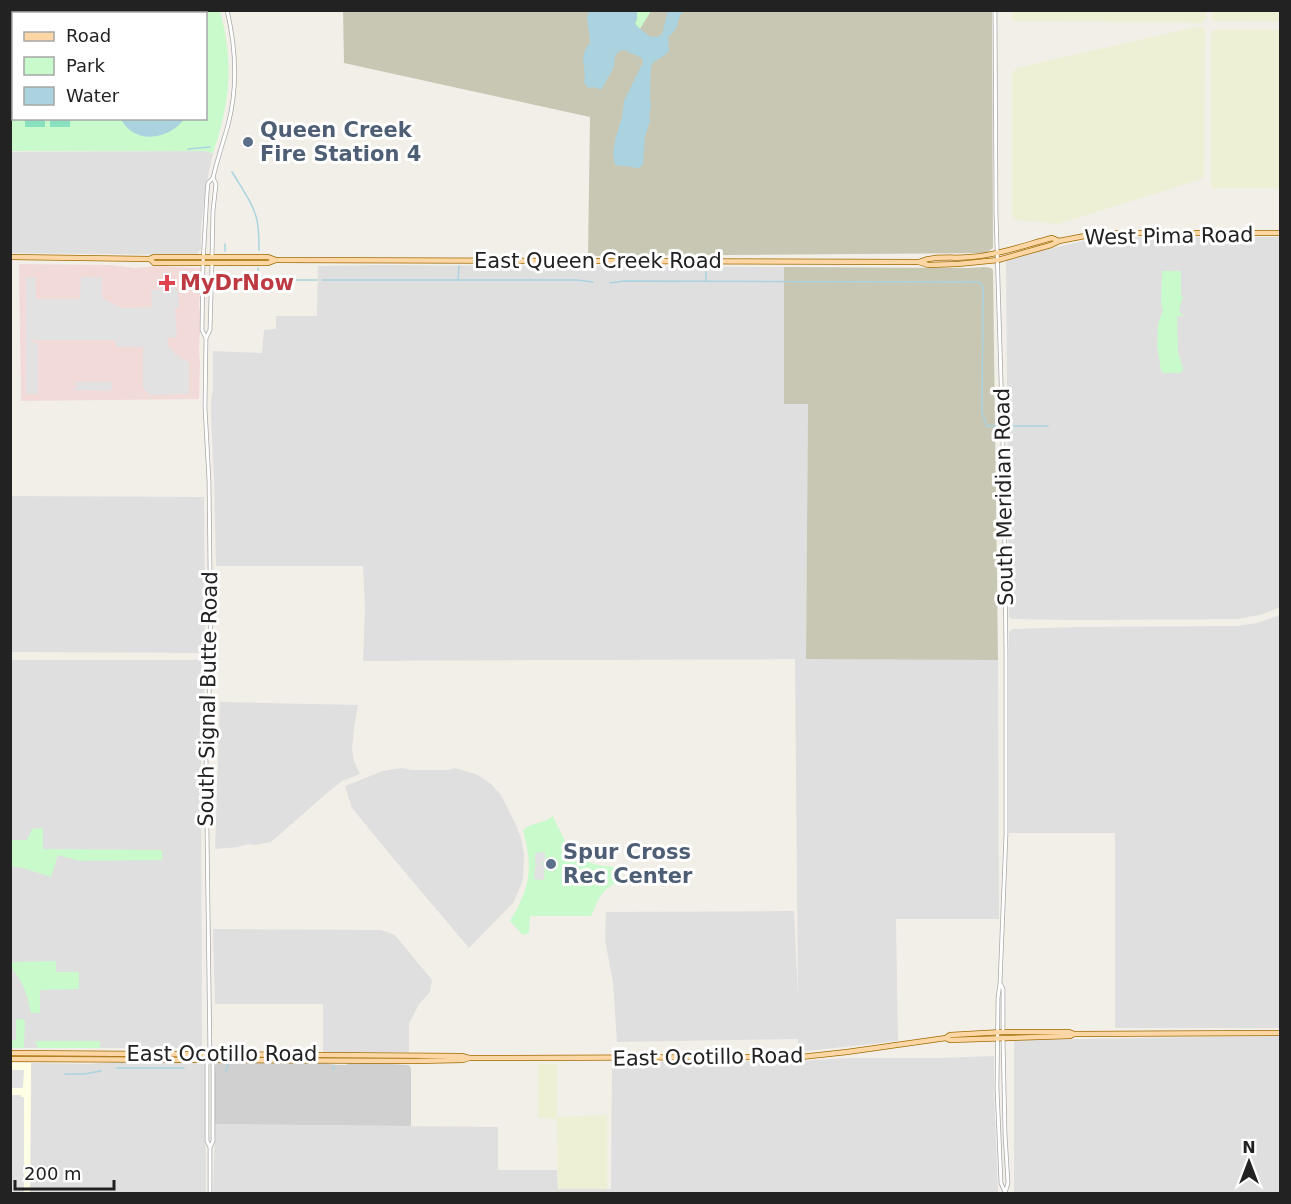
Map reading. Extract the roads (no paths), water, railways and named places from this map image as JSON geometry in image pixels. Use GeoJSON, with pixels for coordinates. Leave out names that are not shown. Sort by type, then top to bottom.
{"type":"FeatureCollection","features":[{"type":"Feature","properties":{"kind":"main road","name":"West Pima Road"},"geometry":{"type":"LineString","coordinates":[[998,260],[1059,241],[1090,235],[1281,233]]}},
{"type":"Feature","properties":{"kind":"main road","name":"West Pima Road"},"geometry":{"type":"LineString","coordinates":[[998,253],[1052,238],[1059,241]]}},
{"type":"Feature","properties":{"kind":"main road","name":"East Queen Creek Road"},"geometry":{"type":"LineString","coordinates":[[920,262],[929,258],[969,257],[998,253]]}},
{"type":"Feature","properties":{"kind":"main road","name":"East Queen Creek Road"},"geometry":{"type":"LineString","coordinates":[[10,257],[150,259],[154,257],[203,260],[268,257],[276,260],[920,262],[928,265],[998,260]]}},
{"type":"Feature","properties":{"kind":"main road","name":"East Ocotillo Road"},"geometry":{"type":"LineString","coordinates":[[10,1059],[462,1056],[469,1058],[801,1057],[852,1052],[946,1038],[950,1035],[1069,1032],[1074,1034],[1281,1033]]}},
{"type":"Feature","properties":{"kind":"main road","name":"East Ocotillo Road"},"geometry":{"type":"LineString","coordinates":[[10,1053],[210,1057]]}},
{"type":"Feature","properties":{"kind":"street","name":"South Signal Butte Road"},"geometry":{"type":"LineString","coordinates":[[206,338],[202,330],[203,260],[208,183],[213,178],[228,124],[234,88],[235,57],[227,10]]}},
{"type":"Feature","properties":{"kind":"street","name":"South Meridian Road"},"geometry":{"type":"LineString","coordinates":[[995,10],[996,213],[1004,480],[1006,653],[1006,834],[1000,983],[1003,989],[997,1088],[1001,1184],[1005,1193]]}},
{"type":"Feature","properties":{"kind":"street","name":"South Signal Butte Road"},"geometry":{"type":"LineString","coordinates":[[210,1194],[210,1147],[207,1141],[207,1064],[210,1057],[206,755],[212,657],[210,481],[205,407],[206,338],[210,330],[213,211],[216,184],[213,178]]}},
{"type":"Feature","properties":{"kind":"street","name":"South Meridian Road"},"geometry":{"type":"LineString","coordinates":[[1000,1035],[1008,1183],[1005,1193]]}},
{"type":"Feature","properties":{"kind":"water"},"geometry":{"type":"Polygon","coordinates":[[[589,11],[637,11],[635,24],[651,37],[657,37],[662,34],[668,11],[687,11],[681,14],[675,30],[668,37],[669,51],[651,66],[650,122],[645,136],[643,165],[639,168],[615,165],[613,154],[624,101],[643,62],[642,58],[624,50],[618,52],[615,56],[614,67],[601,90],[594,87],[588,88],[584,82],[583,59],[590,43],[587,17],[589,11]]]}},
{"type":"Feature","properties":{"kind":"water"},"geometry":{"type":"Polygon","coordinates":[[[122,120],[183,120],[170,132],[152,137],[134,133],[122,120]]]}},
{"type":"Feature","properties":{"kind":"waterway"},"geometry":{"type":"LineString","coordinates":[[188,149],[210,147]]}},
{"type":"Feature","properties":{"kind":"waterway"},"geometry":{"type":"LineString","coordinates":[[232,172],[255,214],[259,250]]}},
{"type":"Feature","properties":{"kind":"waterway"},"geometry":{"type":"LineString","coordinates":[[225,244],[225,251]]}},
{"type":"Feature","properties":{"kind":"waterway"},"geometry":{"type":"LineString","coordinates":[[458,280],[459,266]]}},
{"type":"Feature","properties":{"kind":"waterway"},"geometry":{"type":"LineString","coordinates":[[706,266],[706,281]]}},
{"type":"Feature","properties":{"kind":"waterway"},"geometry":{"type":"LineString","coordinates":[[258,268],[259,276],[266,280],[317,280]]}},
{"type":"Feature","properties":{"kind":"waterway"},"geometry":{"type":"LineString","coordinates":[[322,280],[577,280],[593,282]]}},
{"type":"Feature","properties":{"kind":"waterway"},"geometry":{"type":"LineString","coordinates":[[610,283],[624,281],[979,282],[983,289],[982,413],[987,426],[1001,426]]}},
{"type":"Feature","properties":{"kind":"waterway"},"geometry":{"type":"LineString","coordinates":[[1012,426],[1048,426]]}},
{"type":"Feature","properties":{"kind":"waterway"},"geometry":{"type":"LineString","coordinates":[[226,1072],[228,1064]]}},
{"type":"Feature","properties":{"kind":"waterway"},"geometry":{"type":"LineString","coordinates":[[333,1070],[334,1066]]}},
{"type":"Feature","properties":{"kind":"waterway"},"geometry":{"type":"LineString","coordinates":[[117,1068],[184,1068]]}},
{"type":"Feature","properties":{"kind":"waterway"},"geometry":{"type":"LineString","coordinates":[[65,1074],[101,1071]]}},
{"type":"Feature","properties":{"kind":"place","name":"Queen Creek Fire Station 4"},"geometry":{"type":"Point","coordinates":[248,142]}},
{"type":"Feature","properties":{"kind":"place","name":"MyDrNow"},"geometry":{"type":"Point","coordinates":[167,283]}},
{"type":"Feature","properties":{"kind":"place","name":"Spur Cross Rec Center"},"geometry":{"type":"Point","coordinates":[551,864]}}]}
